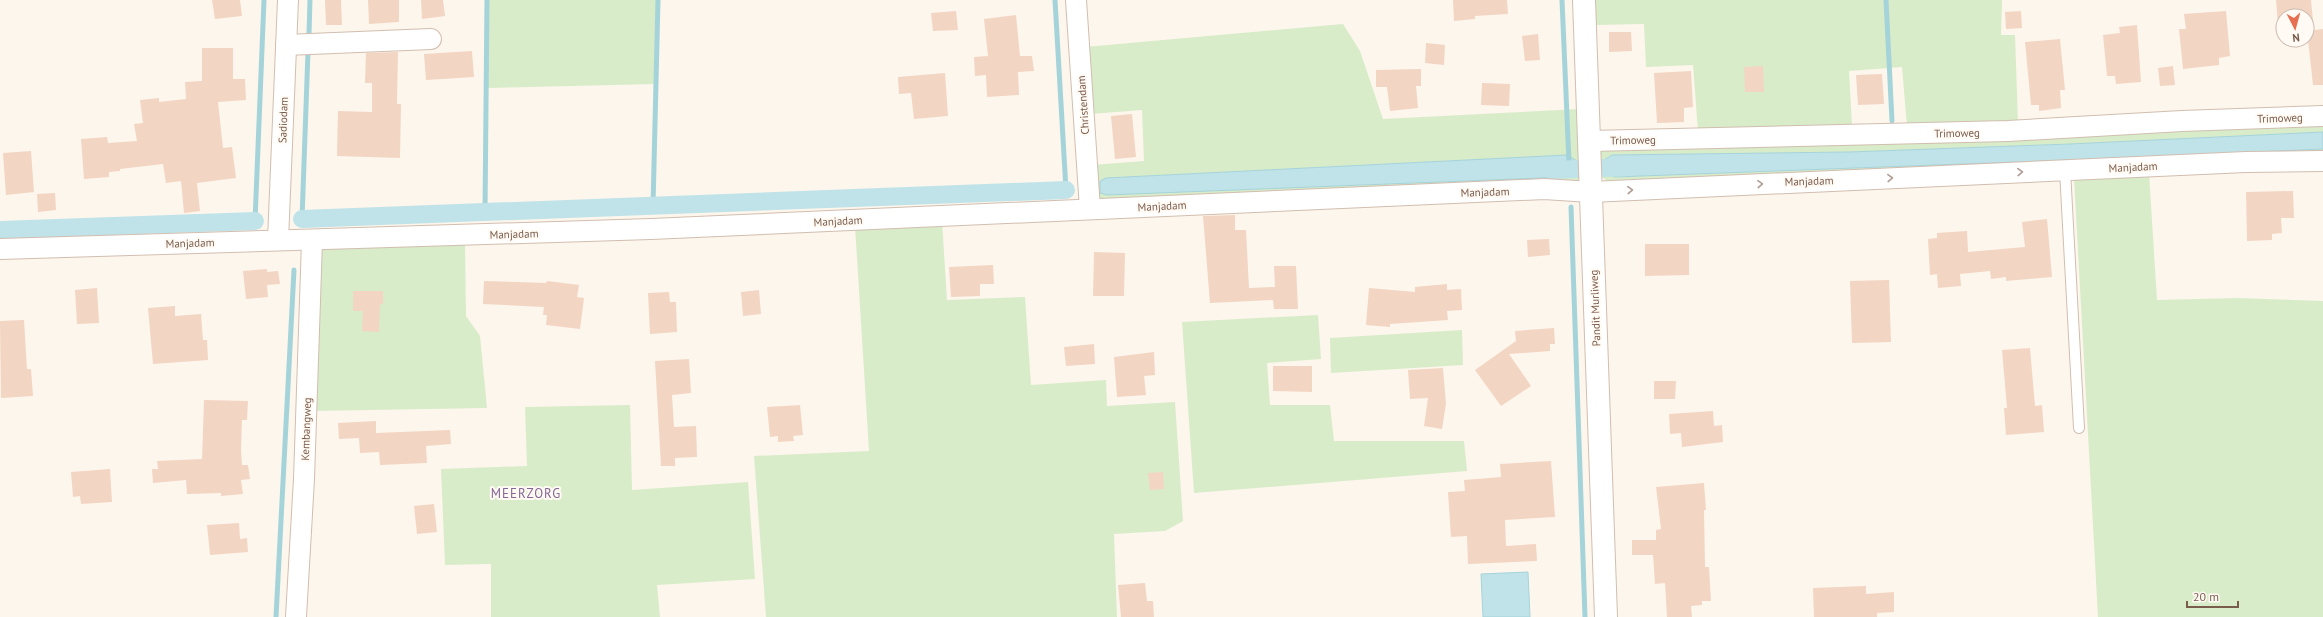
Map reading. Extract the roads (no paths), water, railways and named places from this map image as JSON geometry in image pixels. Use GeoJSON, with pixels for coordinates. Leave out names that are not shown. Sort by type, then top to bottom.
{"type":"FeatureCollection","features":[{"type":"Feature","properties":{"kind":"street","name":"Sadiodam"},"geometry":{"type":"LineString","coordinates":[[278,240],[288,0]]}},
{"type":"Feature","properties":{"kind":"street","name":"Christendam"},"geometry":{"type":"LineString","coordinates":[[1076,0],[1090,209]]}},
{"type":"Feature","properties":{"kind":"street","name":"Pandit Murliweg"},"geometry":{"type":"LineString","coordinates":[[1584,0],[1606,617]]}},
{"type":"Feature","properties":{"kind":"street"},"geometry":{"type":"LineString","coordinates":[[286,45],[430,39]]}},
{"type":"Feature","properties":{"kind":"street","name":"Trimoweg"},"geometry":{"type":"LineString","coordinates":[[1590,144],[2008,131],[2182,121],[2323,116]]}},
{"type":"Feature","properties":{"kind":"street","name":"Manjadam"},"geometry":{"type":"LineString","coordinates":[[0,249],[278,240],[312,241],[651,229],[1544,190],[1591,186],[2323,161]]}},
{"type":"Feature","properties":{"kind":"street","name":"Kembangweg"},"geometry":{"type":"LineString","coordinates":[[296,617],[304,480],[312,241]]}},
{"type":"Feature","properties":{"kind":"lane"},"geometry":{"type":"LineString","coordinates":[[2065,170],[2079,428]]}},
{"type":"Feature","properties":{"kind":"water"},"geometry":{"type":"Polygon","coordinates":[[[2323,132],[2323,149],[1615,177],[1604,173],[1604,160],[1612,155],[1849,152],[2070,144],[2323,132]]]}},
{"type":"Feature","properties":{"kind":"water"},"geometry":{"type":"Polygon","coordinates":[[[1567,155],[1577,161],[1577,175],[1567,177],[1107,195],[1100,193],[1100,181],[1106,178],[1567,155]]]}},
{"type":"Feature","properties":{"kind":"water"},"geometry":{"type":"Polygon","coordinates":[[[1528,572],[1530,617],[1483,617],[1481,574],[1528,572]]]}},
{"type":"Feature","properties":{"kind":"waterway"},"geometry":{"type":"LineString","coordinates":[[255,221],[264,0]]}},
{"type":"Feature","properties":{"kind":"waterway"},"geometry":{"type":"LineString","coordinates":[[309,34],[310,0]]}},
{"type":"Feature","properties":{"kind":"waterway"},"geometry":{"type":"LineString","coordinates":[[485,212],[487,0]]}},
{"type":"Feature","properties":{"kind":"waterway"},"geometry":{"type":"LineString","coordinates":[[653,206],[658,0]]}},
{"type":"Feature","properties":{"kind":"waterway"},"geometry":{"type":"LineString","coordinates":[[1055,0],[1066,190]]}},
{"type":"Feature","properties":{"kind":"waterway"},"geometry":{"type":"LineString","coordinates":[[1562,0],[1569,163]]}},
{"type":"Feature","properties":{"kind":"waterway"},"geometry":{"type":"LineString","coordinates":[[1886,0],[1892,121]]}},
{"type":"Feature","properties":{"kind":"waterway"},"geometry":{"type":"LineString","coordinates":[[302,219],[308,51]]}},
{"type":"Feature","properties":{"kind":"waterway"},"geometry":{"type":"LineString","coordinates":[[1552,170],[1629,167]]}},
{"type":"Feature","properties":{"kind":"waterway"},"geometry":{"type":"LineString","coordinates":[[302,219],[1066,190]]}},
{"type":"Feature","properties":{"kind":"waterway"},"geometry":{"type":"LineString","coordinates":[[1571,207],[1585,617]]}},
{"type":"Feature","properties":{"kind":"waterway"},"geometry":{"type":"LineString","coordinates":[[0,230],[255,221]]}},
{"type":"Feature","properties":{"kind":"waterway"},"geometry":{"type":"LineString","coordinates":[[276,617],[294,270]]}},
{"type":"Feature","properties":{"kind":"district","name":"MEERZORG"},"geometry":{"type":"Point","coordinates":[526,493]}}]}
